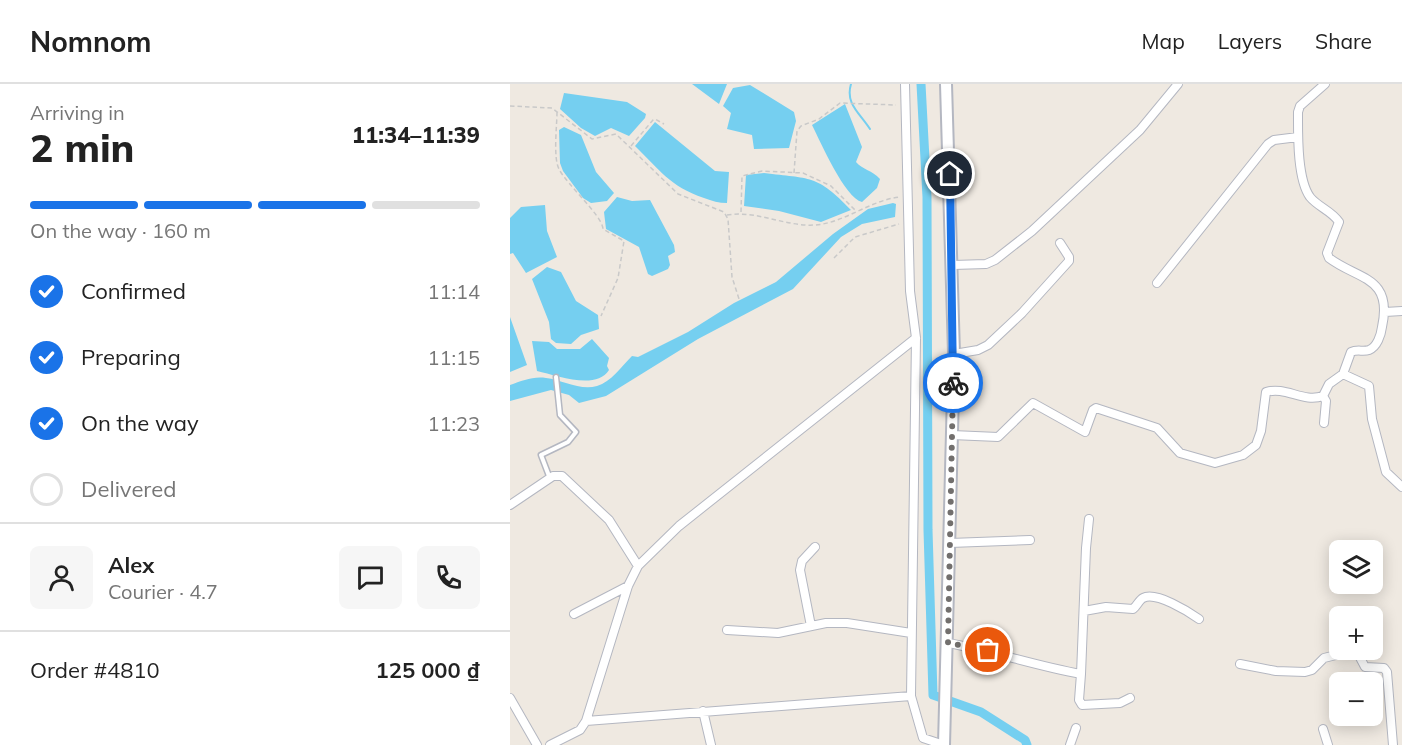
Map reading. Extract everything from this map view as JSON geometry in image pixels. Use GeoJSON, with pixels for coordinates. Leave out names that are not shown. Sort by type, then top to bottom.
{"type":"FeatureCollection","features":[{"type":"Feature","properties":{"kind":"main road"},"geometry":{"type":"LineString","coordinates":[[945,745],[954,354],[946,84]]}},
{"type":"Feature","properties":{"kind":"street"},"geometry":{"type":"LineString","coordinates":[[905,84],[910,291],[916,338],[911,696],[924,738],[945,745]]}},
{"type":"Feature","properties":{"kind":"street"},"geometry":{"type":"LineString","coordinates":[[953,265],[986,264],[995,261],[1140,130],[1178,84]]}},
{"type":"Feature","properties":{"kind":"street"},"geometry":{"type":"LineString","coordinates":[[1323,396],[1329,384],[1343,374],[1351,352],[1371,349],[1377,342],[1384,312],[1383,300],[1373,283],[1360,273],[1329,258],[1327,253],[1339,222],[1308,193],[1298,137],[1299,109],[1325,84]]}},
{"type":"Feature","properties":{"kind":"street"},"geometry":{"type":"LineString","coordinates":[[1157,284],[1268,144],[1275,140],[1298,137]]}},
{"type":"Feature","properties":{"kind":"street"},"geometry":{"type":"LineString","coordinates":[[954,354],[983,348],[1022,313],[1069,261],[1060,243]]}},
{"type":"Feature","properties":{"kind":"street"},"geometry":{"type":"LineString","coordinates":[[1384,312],[1402,311]]}},
{"type":"Feature","properties":{"kind":"street"},"geometry":{"type":"LineString","coordinates":[[550,745],[580,730],[586,721],[628,586],[638,566],[679,526],[916,338]]}},
{"type":"Feature","properties":{"kind":"street"},"geometry":{"type":"LineString","coordinates":[[1343,374],[1369,386],[1372,419],[1386,472],[1402,487]]}},
{"type":"Feature","properties":{"kind":"street"},"geometry":{"type":"LineString","coordinates":[[952,435],[998,437],[1033,403],[1085,432],[1093,410],[1096,408],[1157,428],[1180,453],[1215,463],[1243,455],[1256,445],[1261,431],[1266,392],[1282,390],[1310,399],[1323,396]]}},
{"type":"Feature","properties":{"kind":"street"},"geometry":{"type":"LineString","coordinates":[[1323,396],[1326,401],[1324,423]]}},
{"type":"Feature","properties":{"kind":"street"},"geometry":{"type":"LineString","coordinates":[[510,505],[553,476],[561,476],[609,520],[638,566]]}},
{"type":"Feature","properties":{"kind":"street"},"geometry":{"type":"LineString","coordinates":[[1089,519],[1079,700],[1082,705],[1122,703],[1130,698]]}},
{"type":"Feature","properties":{"kind":"street"},"geometry":{"type":"LineString","coordinates":[[950,543],[1030,540]]}},
{"type":"Feature","properties":{"kind":"street"},"geometry":{"type":"LineString","coordinates":[[811,626],[800,570],[802,561],[815,547]]}},
{"type":"Feature","properties":{"kind":"street"},"geometry":{"type":"LineString","coordinates":[[574,614],[628,586]]}},
{"type":"Feature","properties":{"kind":"street"},"geometry":{"type":"LineString","coordinates":[[1084,611],[1106,607],[1133,609],[1148,597],[1179,606],[1198,619]]}},
{"type":"Feature","properties":{"kind":"street"},"geometry":{"type":"LineString","coordinates":[[728,630],[778,633],[811,626],[847,623],[911,633]]}},
{"type":"Feature","properties":{"kind":"street"},"geometry":{"type":"LineString","coordinates":[[948,643],[988,650],[1020,662],[1081,674]]}},
{"type":"Feature","properties":{"kind":"street"},"geometry":{"type":"LineString","coordinates":[[1240,664],[1276,671],[1305,672],[1312,670],[1324,658],[1356,650],[1365,667],[1384,668],[1387,672],[1393,745]]}},
{"type":"Feature","properties":{"kind":"street"},"geometry":{"type":"LineString","coordinates":[[586,721],[911,696]]}},
{"type":"Feature","properties":{"kind":"street"},"geometry":{"type":"LineString","coordinates":[[510,698],[537,745]]}},
{"type":"Feature","properties":{"kind":"street"},"geometry":{"type":"LineString","coordinates":[[703,711],[711,745]]}},
{"type":"Feature","properties":{"kind":"street"},"geometry":{"type":"LineString","coordinates":[[1070,745],[1076,728]]}},
{"type":"Feature","properties":{"kind":"street"},"geometry":{"type":"LineString","coordinates":[[1323,729],[1328,745]]}},
{"type":"Feature","properties":{"kind":"lane"},"geometry":{"type":"LineString","coordinates":[[549,476],[540,457],[568,442],[576,432],[560,415],[556,377]]}},
{"type":"Feature","properties":{"kind":"path"},"geometry":{"type":"LineString","coordinates":[[794,174],[797,130],[801,126],[819,119],[840,103],[906,106]]}},
{"type":"Feature","properties":{"kind":"path"},"geometry":{"type":"LineString","coordinates":[[510,106],[541,106],[557,111],[592,139],[616,134],[678,194],[727,215],[741,212],[812,225],[822,224],[877,201],[909,196]]}},
{"type":"Feature","properties":{"kind":"path"},"geometry":{"type":"LineString","coordinates":[[557,111],[559,170],[602,222],[603,229],[624,241],[618,278],[601,316]]}},
{"type":"Feature","properties":{"kind":"path"},"geometry":{"type":"LineString","coordinates":[[630,146],[653,120],[656,119],[664,124]]}},
{"type":"Feature","properties":{"kind":"path"},"geometry":{"type":"LineString","coordinates":[[741,212],[743,174],[762,171],[803,173],[827,184],[856,210]]}},
{"type":"Feature","properties":{"kind":"path"},"geometry":{"type":"LineString","coordinates":[[727,215],[732,277],[739,298]]}},
{"type":"Feature","properties":{"kind":"path"},"geometry":{"type":"LineString","coordinates":[[834,258],[855,237],[909,222]]}},
{"type":"Feature","properties":{"kind":"water"},"geometry":{"type":"Polygon","coordinates":[[[692,84],[727,84],[719,104],[692,84]]]}},
{"type":"Feature","properties":{"kind":"water"},"geometry":{"type":"Polygon","coordinates":[[[750,85],[794,112],[796,121],[789,148],[754,149],[752,135],[727,129],[731,113],[723,106],[733,88],[750,85]]]}},
{"type":"Feature","properties":{"kind":"water"},"geometry":{"type":"Polygon","coordinates":[[[564,93],[627,102],[646,114],[645,118],[629,136],[611,128],[595,136],[581,128],[560,109],[564,93]]]}},
{"type":"Feature","properties":{"kind":"water"},"geometry":{"type":"Polygon","coordinates":[[[845,104],[862,147],[856,162],[880,179],[877,188],[862,202],[848,191],[841,181],[812,125],[845,104]]]}},
{"type":"Feature","properties":{"kind":"water"},"geometry":{"type":"Polygon","coordinates":[[[655,122],[715,171],[729,172],[727,203],[710,200],[673,183],[635,146],[655,122]]]}},
{"type":"Feature","properties":{"kind":"water"},"geometry":{"type":"Polygon","coordinates":[[[564,127],[581,135],[596,172],[614,193],[607,201],[591,203],[583,198],[563,171],[560,163],[559,130],[564,127]]]}},
{"type":"Feature","properties":{"kind":"water"},"geometry":{"type":"Polygon","coordinates":[[[764,173],[812,180],[830,190],[851,210],[821,222],[779,211],[744,206],[746,175],[764,173]]]}},
{"type":"Feature","properties":{"kind":"water"},"geometry":{"type":"Polygon","coordinates":[[[617,197],[632,201],[650,200],[674,245],[675,252],[668,256],[670,265],[668,269],[652,276],[648,274],[639,247],[606,229],[604,212],[617,197]]]}},
{"type":"Feature","properties":{"kind":"water"},"geometry":{"type":"Polygon","coordinates":[[[896,204],[895,217],[862,224],[841,237],[793,289],[698,339],[606,396],[579,403],[569,395],[551,390],[510,401],[510,385],[532,378],[552,379],[584,387],[602,384],[632,356],[638,357],[688,332],[734,303],[776,282],[833,234],[868,209],[896,204]]]}},
{"type":"Feature","properties":{"kind":"water"},"geometry":{"type":"Polygon","coordinates":[[[545,205],[547,231],[557,257],[526,273],[513,253],[510,254],[510,218],[521,207],[545,205]]]}},
{"type":"Feature","properties":{"kind":"water"},"geometry":{"type":"Polygon","coordinates":[[[547,267],[561,272],[576,301],[598,315],[599,329],[581,335],[571,344],[556,343],[551,339],[549,322],[532,279],[547,267]]]}},
{"type":"Feature","properties":{"kind":"water"},"geometry":{"type":"Polygon","coordinates":[[[510,317],[527,365],[510,372],[510,317]]]}},
{"type":"Feature","properties":{"kind":"water"},"geometry":{"type":"Polygon","coordinates":[[[592,339],[609,358],[607,366],[609,370],[603,376],[586,381],[537,371],[532,341],[549,342],[557,349],[580,349],[592,339]]]}},
{"type":"Feature","properties":{"kind":"waterway"},"geometry":{"type":"LineString","coordinates":[[851,84],[850,97],[854,108],[870,129]]}},
{"type":"Feature","properties":{"kind":"waterway"},"geometry":{"type":"LineString","coordinates":[[921,84],[927,197],[928,530],[933,695],[981,712],[1025,740],[1027,745]]}},
{"type":"Feature","properties":{"kind":"way so far"},"geometry":{"type":"LineString","coordinates":[[953,383],[948,643],[988,650]]}},
{"type":"Feature","properties":{"kind":"route"},"geometry":{"type":"LineString","coordinates":[[950,174],[953,383]]}}]}
